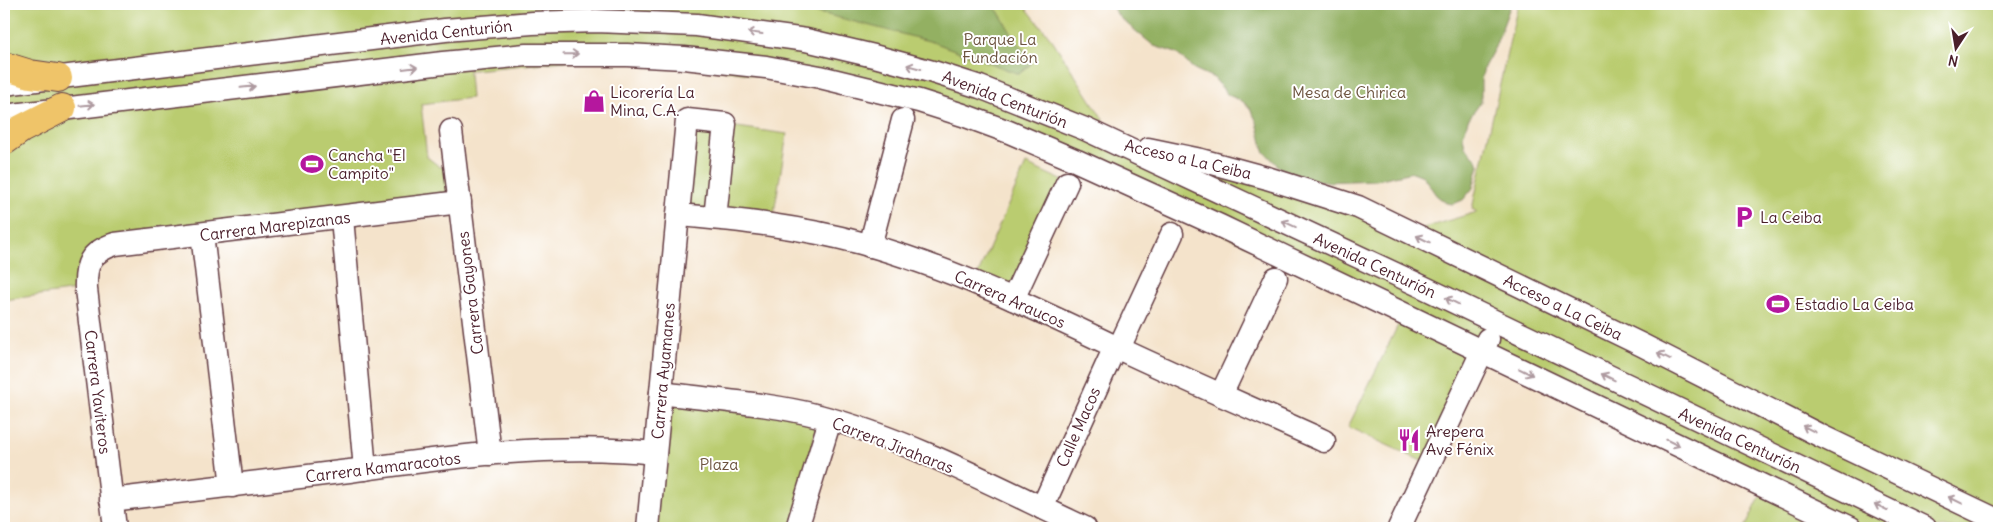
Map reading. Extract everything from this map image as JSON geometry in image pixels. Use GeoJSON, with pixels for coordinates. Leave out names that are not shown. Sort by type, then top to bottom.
{"type":"FeatureCollection","features":[{"type":"Feature","properties":{"kind":"main road"},"geometry":{"type":"LineString","coordinates":[[4,66],[30,74],[58,78]]}},
{"type":"Feature","properties":{"kind":"main road"},"geometry":{"type":"LineString","coordinates":[[4,141],[21,129],[62,108]]}},
{"type":"Feature","properties":{"kind":"street","name":"Avenida Centurión"},"geometry":{"type":"LineString","coordinates":[[4,84],[445,30],[532,23],[688,24],[806,40],[932,72],[1011,99],[1110,141],[1496,322],[1925,528]]}},
{"type":"Feature","properties":{"kind":"street","name":"Avenida Centurión"},"geometry":{"type":"LineString","coordinates":[[4,116],[526,55],[627,55],[684,58],[766,67],[820,77],[919,101],[1009,132],[1211,222],[1851,528]]}},
{"type":"Feature","properties":{"kind":"street","name":"Carrera Ayamanes"},"geometry":{"type":"LineString","coordinates":[[648,528],[687,120],[725,124],[716,218]]}},
{"type":"Feature","properties":{"kind":"street"},"geometry":{"type":"LineString","coordinates":[[870,246],[903,120]]}},
{"type":"Feature","properties":{"kind":"street","name":"Carrera Gayones"},"geometry":{"type":"LineString","coordinates":[[451,131],[490,454]]}},
{"type":"Feature","properties":{"kind":"street","name":"Acceso a La Ceiba"},"geometry":{"type":"LineString","coordinates":[[1110,141],[1210,162],[1358,207],[1634,341],[1821,436],[1999,521]]}},
{"type":"Feature","properties":{"kind":"street"},"geometry":{"type":"LineString","coordinates":[[1013,299],[1067,183]]}},
{"type":"Feature","properties":{"kind":"street","name":"Carrera Marepizanas"},"geometry":{"type":"LineString","coordinates":[[92,256],[103,248],[115,244],[342,218],[460,202]]}},
{"type":"Feature","properties":{"kind":"street","name":"Carrera Araucos"},"geometry":{"type":"LineString","coordinates":[[678,215],[778,226],[870,246],[934,266],[1013,299],[1324,441]]}},
{"type":"Feature","properties":{"kind":"street"},"geometry":{"type":"LineString","coordinates":[[342,218],[365,469]]}},
{"type":"Feature","properties":{"kind":"street"},"geometry":{"type":"LineString","coordinates":[[202,234],[232,486]]}},
{"type":"Feature","properties":{"kind":"street","name":"Calle Macos"},"geometry":{"type":"LineString","coordinates":[[1042,508],[1172,234]]}},
{"type":"Feature","properties":{"kind":"street","name":"Carrera Yaviteros"},"geometry":{"type":"LineString","coordinates":[[92,256],[86,277],[86,289],[115,528]]}},
{"type":"Feature","properties":{"kind":"street"},"geometry":{"type":"LineString","coordinates":[[1221,394],[1276,278]]}},
{"type":"Feature","properties":{"kind":"street"},"geometry":{"type":"LineString","coordinates":[[1399,528],[1496,322]]}},
{"type":"Feature","properties":{"kind":"street","name":"Carrera Jiraharas"},"geometry":{"type":"LineString","coordinates":[[661,394],[763,406],[830,420],[899,443],[1085,528]]}},
{"type":"Feature","properties":{"kind":"street"},"geometry":{"type":"LineString","coordinates":[[797,528],[830,420]]}},
{"type":"Feature","properties":{"kind":"street","name":"Carrera Kamaracotos"},"geometry":{"type":"LineString","coordinates":[[111,500],[490,454],[591,448],[655,453]]}},
{"type":"Feature","properties":{"kind":"green space","name":"Parque La Fundación"},"geometry":{"type":"Polygon","coordinates":[[[4,4],[1023,4],[1053,41],[1103,119],[1095,134],[1410,232],[1477,212],[1472,209],[1518,4],[1999,4],[1999,528],[1745,528],[1765,487],[1435,328],[919,101],[627,55],[4,116],[4,4]]]}},
{"type":"Feature","properties":{"kind":"green space","name":"Parque La Fundación"},"geometry":{"type":"Polygon","coordinates":[[[769,4],[990,4],[998,11],[1016,41],[1030,57],[1031,64],[1019,74],[933,42],[828,15],[769,4]]]}},
{"type":"Feature","properties":{"kind":"green space","name":"Mesa de Chirica"},"geometry":{"type":"Polygon","coordinates":[[[1110,4],[1511,4],[1495,47],[1484,67],[1481,81],[1481,102],[1468,120],[1463,136],[1465,147],[1476,158],[1479,165],[1473,188],[1463,200],[1453,204],[1446,203],[1436,195],[1423,176],[1413,172],[1376,180],[1324,182],[1300,176],[1280,168],[1264,151],[1257,122],[1250,108],[1242,101],[1228,95],[1214,78],[1194,69],[1176,53],[1154,46],[1120,18],[1110,4]]]}},
{"type":"Feature","properties":{"kind":"green space"},"geometry":{"type":"Polygon","coordinates":[[[468,62],[471,98],[421,104],[427,157],[440,167],[454,166],[458,201],[115,243],[84,289],[4,300],[4,143],[38,122],[468,62]]]}},
{"type":"Feature","properties":{"kind":"green space"},"geometry":{"type":"Polygon","coordinates":[[[687,120],[787,134],[772,225],[678,215],[687,120]]]}},
{"type":"Feature","properties":{"kind":"green space"},"geometry":{"type":"Polygon","coordinates":[[[1026,164],[1066,182],[1012,297],[975,281],[1026,164]]]}},
{"type":"Feature","properties":{"kind":"green space"},"geometry":{"type":"Polygon","coordinates":[[[1403,315],[1480,352],[1428,464],[1348,427],[1403,315]]]}},
{"type":"Feature","properties":{"kind":"green space","name":"Plaza"},"geometry":{"type":"Polygon","coordinates":[[[661,393],[818,416],[797,528],[648,528],[661,393]]]}},
{"type":"Feature","properties":{"kind":"place","name":"Licorería La Mina, C.A."},"geometry":{"type":"Point","coordinates":[594,101]}},
{"type":"Feature","properties":{"kind":"place","name":"Cancha \"El Campito\""},"geometry":{"type":"Point","coordinates":[312,164]}},
{"type":"Feature","properties":{"kind":"place","name":"La Ceiba"},"geometry":{"type":"Point","coordinates":[1744,217]}},
{"type":"Feature","properties":{"kind":"place","name":"Estadio La Ceiba"},"geometry":{"type":"Point","coordinates":[1778,304]}},
{"type":"Feature","properties":{"kind":"place","name":"Arepera Ave Fénix"},"geometry":{"type":"Point","coordinates":[1409,440]}}]}
